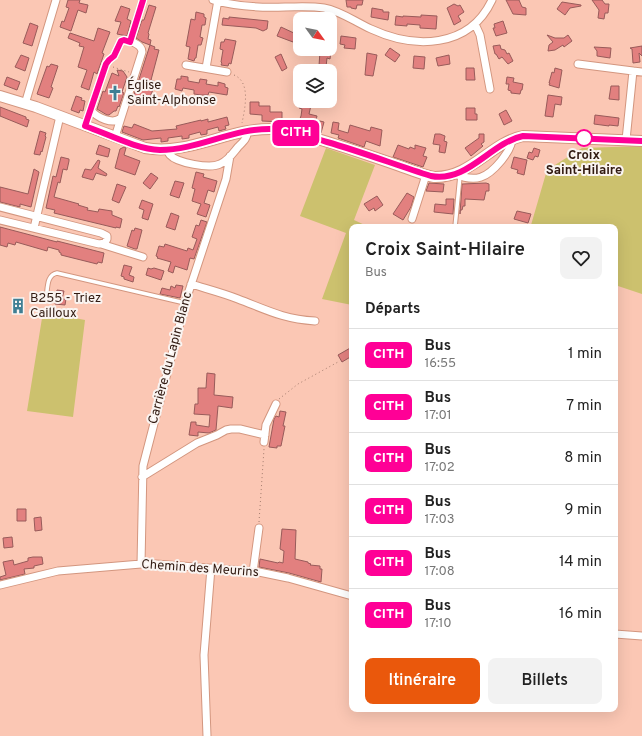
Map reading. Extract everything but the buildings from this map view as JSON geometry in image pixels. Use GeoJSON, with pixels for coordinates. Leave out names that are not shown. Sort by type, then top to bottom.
{"type":"FeatureCollection","features":[{"type":"Feature","properties":{"kind":"street"},"geometry":{"type":"LineString","coordinates":[[25,104],[56,0]]}},
{"type":"Feature","properties":{"kind":"street"},"geometry":{"type":"LineString","coordinates":[[130,39],[143,0]]}},
{"type":"Feature","properties":{"kind":"street"},"geometry":{"type":"LineString","coordinates":[[206,68],[216,0],[246,7],[324,8],[339,13],[383,34],[413,41],[432,42],[443,40],[459,34],[475,24],[483,15],[492,0]]}},
{"type":"Feature","properties":{"kind":"street"},"geometry":{"type":"LineString","coordinates":[[475,24],[480,35],[490,89]]}},
{"type":"Feature","properties":{"kind":"street"},"geometry":{"type":"LineString","coordinates":[[85,126],[106,64],[114,56],[121,41],[130,39],[139,44],[142,48],[142,52],[114,137]]}},
{"type":"Feature","properties":{"kind":"street"},"geometry":{"type":"LineString","coordinates":[[578,64],[642,72]]}},
{"type":"Feature","properties":{"kind":"street"},"geometry":{"type":"LineString","coordinates":[[186,65],[227,72]]}},
{"type":"Feature","properties":{"kind":"street"},"geometry":{"type":"LineString","coordinates":[[626,140],[633,71]]}},
{"type":"Feature","properties":{"kind":"street"},"geometry":{"type":"LineString","coordinates":[[0,96],[60,116],[145,148],[180,148],[244,132],[267,129],[296,133],[359,152],[426,175],[438,177],[457,175],[471,178],[488,175],[494,170],[509,150],[512,139]]}},
{"type":"Feature","properties":{"kind":"street"},"geometry":{"type":"LineString","coordinates":[[91,110],[99,117],[112,121],[117,121],[121,118]]}},
{"type":"Feature","properties":{"kind":"street"},"geometry":{"type":"LineString","coordinates":[[34,228],[60,116]]}},
{"type":"Feature","properties":{"kind":"street"},"geometry":{"type":"LineString","coordinates":[[166,149],[169,155],[175,158],[206,167],[221,164],[246,138],[244,132]]}},
{"type":"Feature","properties":{"kind":"street"},"geometry":{"type":"LineString","coordinates":[[457,175],[502,144],[523,136],[533,135],[642,141]]}},
{"type":"Feature","properties":{"kind":"street","name":"Carrière du Lapin Blanc"},"geometry":{"type":"LineString","coordinates":[[141,564],[142,477],[144,461],[185,303],[227,173],[230,156]]}},
{"type":"Feature","properties":{"kind":"street"},"geometry":{"type":"LineString","coordinates":[[412,219],[426,175]]}},
{"type":"Feature","properties":{"kind":"street"},"geometry":{"type":"LineString","coordinates":[[0,208],[107,236],[105,243],[99,244]]}},
{"type":"Feature","properties":{"kind":"street"},"geometry":{"type":"LineString","coordinates":[[0,220],[99,244],[142,257]]}},
{"type":"Feature","properties":{"kind":"street"},"geometry":{"type":"LineString","coordinates":[[191,284],[234,297],[282,316],[315,321]]}},
{"type":"Feature","properties":{"kind":"street"},"geometry":{"type":"LineString","coordinates":[[142,477],[197,443],[226,430],[240,429],[264,439],[268,419],[276,404]]}},
{"type":"Feature","properties":{"kind":"street"},"geometry":{"type":"LineString","coordinates":[[253,572],[259,528]]}},
{"type":"Feature","properties":{"kind":"street","name":"Chemin des Meurins"},"geometry":{"type":"LineString","coordinates":[[0,585],[58,571],[141,564],[253,572],[288,578],[349,595]]}},
{"type":"Feature","properties":{"kind":"street"},"geometry":{"type":"LineString","coordinates":[[207,736],[204,655],[211,568]]}},
{"type":"Feature","properties":{"kind":"street"},"geometry":{"type":"LineString","coordinates":[[618,634],[642,636]]}},
{"type":"Feature","properties":{"kind":"lane"},"geometry":{"type":"LineString","coordinates":[[455,224],[457,175]]}},
{"type":"Feature","properties":{"kind":"lane"},"geometry":{"type":"LineString","coordinates":[[46,298],[49,278],[53,274],[57,273],[185,303]]}},
{"type":"Feature","properties":{"kind":"path"},"geometry":{"type":"LineString","coordinates":[[106,64],[136,74]]}},
{"type":"Feature","properties":{"kind":"path"},"geometry":{"type":"LineString","coordinates":[[227,72],[237,76],[244,83],[244,132]]}},
{"type":"Feature","properties":{"kind":"path"},"geometry":{"type":"LineString","coordinates":[[276,404],[279,399],[298,384],[338,362]]}},
{"type":"Feature","properties":{"kind":"path"},"geometry":{"type":"LineString","coordinates":[[259,528],[264,439]]}},
{"type":"Feature","properties":{"kind":"shaded area"},"geometry":{"type":"Polygon","coordinates":[[[642,146],[642,294],[618,286],[618,224],[531,224],[547,170],[582,148],[642,146]]]}},
{"type":"Feature","properties":{"kind":"shaded area"},"geometry":{"type":"Polygon","coordinates":[[[326,148],[375,165],[354,220],[363,224],[349,224],[349,304],[322,299],[346,233],[300,216],[326,148]]]}},
{"type":"Feature","properties":{"kind":"shaded area"},"geometry":{"type":"Polygon","coordinates":[[[43,312],[85,320],[73,417],[27,411],[43,312]]]}},
{"type":"Feature","properties":{"kind":"bus line","name":"CITH"},"geometry":{"type":"LineString","coordinates":[[143,0],[130,42],[124,40],[121,41],[114,56],[106,64],[85,126],[145,148],[161,150],[174,149],[261,129],[284,130],[316,138],[414,171],[438,177],[463,171],[506,142],[523,136],[642,141]]}},
{"type":"Feature","properties":{"kind":"place","name":"Église Saint-Alphonse"},"geometry":{"type":"Point","coordinates":[115,93]}},
{"type":"Feature","properties":{"kind":"place","name":"Croix Saint-Hilaire"},"geometry":{"type":"Point","coordinates":[584,138]}},
{"type":"Feature","properties":{"kind":"place","name":"B255 - Triez Cailloux"},"geometry":{"type":"Point","coordinates":[18,306]}}]}
